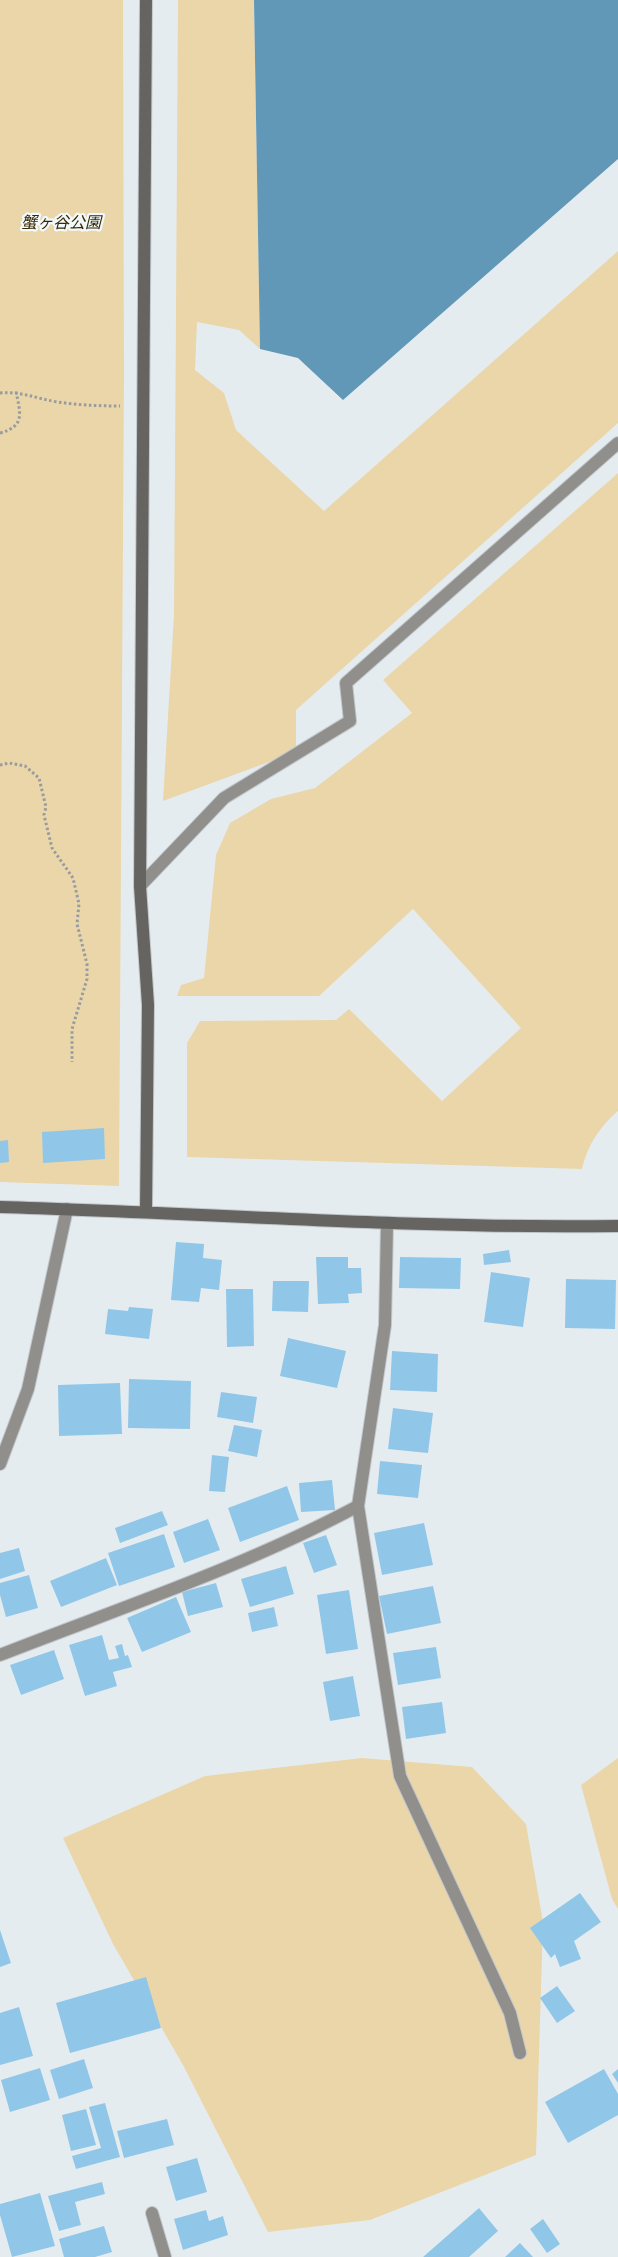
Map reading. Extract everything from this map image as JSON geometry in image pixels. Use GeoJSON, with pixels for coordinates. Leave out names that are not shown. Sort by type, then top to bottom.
{"type":"FeatureCollection","features":[{"type":"Feature","properties":{"kind":"street"},"geometry":{"type":"LineString","coordinates":[[146,0],[140,886],[148,1005],[146,1211]]}},
{"type":"Feature","properties":{"kind":"street"},"geometry":{"type":"LineString","coordinates":[[140,886],[224,798],[350,721],[346,684],[618,443]]}},
{"type":"Feature","properties":{"kind":"street"},"geometry":{"type":"LineString","coordinates":[[0,1207],[146,1211],[386,1224],[618,1226]]}},
{"type":"Feature","properties":{"kind":"street"},"geometry":{"type":"LineString","coordinates":[[0,1464],[28,1389],[67,1209]]}},
{"type":"Feature","properties":{"kind":"street"},"geometry":{"type":"LineString","coordinates":[[386,1224],[385,1325],[358,1506],[400,1776],[510,2013],[520,2053]]}},
{"type":"Feature","properties":{"kind":"street"},"geometry":{"type":"LineString","coordinates":[[0,1655],[257,1555],[312,1530],[358,1506]]}},
{"type":"Feature","properties":{"kind":"street"},"geometry":{"type":"LineString","coordinates":[[152,2213],[165,2257]]}},
{"type":"Feature","properties":{"kind":"path"},"geometry":{"type":"LineString","coordinates":[[0,393],[16,391],[56,402],[122,406]]}},
{"type":"Feature","properties":{"kind":"path"},"geometry":{"type":"LineString","coordinates":[[0,433],[11,430],[19,421],[20,412],[16,391]]}},
{"type":"Feature","properties":{"kind":"path"},"geometry":{"type":"LineString","coordinates":[[0,765],[9,763],[25,766],[39,778],[46,807],[44,815],[52,848],[73,878],[79,904],[77,924],[87,964],[86,979],[72,1029],[72,1062]]}},
{"type":"Feature","properties":{"kind":"green space","name":"蟹ヶ谷公園"},"geometry":{"type":"Polygon","coordinates":[[[0,0],[123,0],[124,375],[119,1186],[0,1182],[0,0]]]}},
{"type":"Feature","properties":{"kind":"green space"},"geometry":{"type":"Polygon","coordinates":[[[178,0],[254,0],[260,349],[239,330],[197,322],[195,370],[224,393],[236,430],[324,511],[618,251],[618,423],[296,710],[296,752],[163,801],[174,615],[178,0]]]}},
{"type":"Feature","properties":{"kind":"green space"},"geometry":{"type":"Polygon","coordinates":[[[618,473],[618,1111],[605,1123],[595,1137],[587,1152],[582,1169],[187,1157],[187,1043],[200,1021],[336,1020],[349,1009],[442,1101],[521,1028],[413,909],[319,996],[177,996],[181,985],[204,978],[216,855],[230,823],[271,799],[315,788],[412,713],[383,680],[618,473]]]}},
{"type":"Feature","properties":{"kind":"green space"},"geometry":{"type":"Polygon","coordinates":[[[362,1758],[472,1767],[526,1824],[543,1922],[536,2155],[370,2220],[268,2232],[183,2065],[113,1944],[63,1838],[205,1776],[362,1758]]]}},
{"type":"Feature","properties":{"kind":"green space"},"geometry":{"type":"Polygon","coordinates":[[[618,1758],[618,1909],[612,1899],[581,1785],[618,1758]]]}},
{"type":"Feature","properties":{"kind":"water"},"geometry":{"type":"Polygon","coordinates":[[[254,0],[618,0],[618,159],[343,400],[298,358],[260,349],[254,0]]]}},
{"type":"Feature","properties":{"kind":"building"},"geometry":{"type":"Polygon","coordinates":[[[104,1128],[105,1159],[43,1163],[42,1132],[104,1128]]]}},
{"type":"Feature","properties":{"kind":"building"},"geometry":{"type":"Polygon","coordinates":[[[8,1140],[9,1162],[0,1163],[0,1141],[8,1140]]]}},
{"type":"Feature","properties":{"kind":"building"},"geometry":{"type":"Polygon","coordinates":[[[176,1242],[204,1244],[203,1258],[222,1260],[219,1290],[201,1288],[199,1302],[171,1300],[176,1242]]]}},
{"type":"Feature","properties":{"kind":"building"},"geometry":{"type":"Polygon","coordinates":[[[509,1250],[511,1262],[484,1265],[483,1254],[509,1250]]]}},
{"type":"Feature","properties":{"kind":"building"},"geometry":{"type":"Polygon","coordinates":[[[316,1257],[348,1257],[348,1268],[361,1268],[362,1293],[348,1294],[349,1303],[318,1304],[316,1257]]]}},
{"type":"Feature","properties":{"kind":"building"},"geometry":{"type":"Polygon","coordinates":[[[400,1257],[461,1258],[460,1289],[399,1288],[400,1257]]]}},
{"type":"Feature","properties":{"kind":"building"},"geometry":{"type":"Polygon","coordinates":[[[491,1272],[530,1278],[523,1327],[484,1322],[491,1272]]]}},
{"type":"Feature","properties":{"kind":"building"},"geometry":{"type":"Polygon","coordinates":[[[566,1279],[616,1280],[615,1329],[565,1328],[566,1279]]]}},
{"type":"Feature","properties":{"kind":"building"},"geometry":{"type":"Polygon","coordinates":[[[273,1281],[309,1281],[308,1312],[272,1311],[273,1281]]]}},
{"type":"Feature","properties":{"kind":"building"},"geometry":{"type":"Polygon","coordinates":[[[226,1289],[253,1289],[254,1346],[227,1347],[226,1289]]]}},
{"type":"Feature","properties":{"kind":"building"},"geometry":{"type":"Polygon","coordinates":[[[129,1307],[153,1309],[149,1339],[105,1334],[108,1309],[128,1311],[129,1307]]]}},
{"type":"Feature","properties":{"kind":"building"},"geometry":{"type":"Polygon","coordinates":[[[288,1338],[346,1351],[337,1388],[280,1376],[288,1338]]]}},
{"type":"Feature","properties":{"kind":"building"},"geometry":{"type":"Polygon","coordinates":[[[392,1351],[438,1354],[437,1392],[390,1390],[392,1351]]]}},
{"type":"Feature","properties":{"kind":"building"},"geometry":{"type":"Polygon","coordinates":[[[129,1379],[191,1381],[190,1429],[128,1428],[129,1379]]]}},
{"type":"Feature","properties":{"kind":"building"},"geometry":{"type":"Polygon","coordinates":[[[120,1383],[122,1434],[59,1436],[58,1385],[120,1383]]]}},
{"type":"Feature","properties":{"kind":"building"},"geometry":{"type":"Polygon","coordinates":[[[221,1392],[257,1397],[253,1423],[217,1417],[221,1392]]]}},
{"type":"Feature","properties":{"kind":"building"},"geometry":{"type":"Polygon","coordinates":[[[393,1408],[433,1413],[428,1453],[388,1449],[393,1408]]]}},
{"type":"Feature","properties":{"kind":"building"},"geometry":{"type":"Polygon","coordinates":[[[234,1425],[262,1430],[257,1457],[228,1451],[234,1425]]]}},
{"type":"Feature","properties":{"kind":"building"},"geometry":{"type":"Polygon","coordinates":[[[212,1455],[229,1457],[225,1492],[209,1491],[212,1455]]]}},
{"type":"Feature","properties":{"kind":"building"},"geometry":{"type":"Polygon","coordinates":[[[380,1461],[422,1465],[418,1498],[377,1494],[380,1461]]]}},
{"type":"Feature","properties":{"kind":"building"},"geometry":{"type":"Polygon","coordinates":[[[332,1480],[335,1510],[301,1512],[299,1483],[332,1480]]]}},
{"type":"Feature","properties":{"kind":"building"},"geometry":{"type":"Polygon","coordinates":[[[287,1486],[299,1520],[240,1542],[228,1508],[287,1486]]]}},
{"type":"Feature","properties":{"kind":"building"},"geometry":{"type":"Polygon","coordinates":[[[162,1511],[168,1525],[120,1543],[115,1528],[162,1511]]]}},
{"type":"Feature","properties":{"kind":"building"},"geometry":{"type":"Polygon","coordinates":[[[208,1519],[220,1550],[184,1563],[173,1532],[208,1519]]]}},
{"type":"Feature","properties":{"kind":"building"},"geometry":{"type":"Polygon","coordinates":[[[424,1523],[433,1565],[382,1575],[374,1533],[424,1523]]]}},
{"type":"Feature","properties":{"kind":"building"},"geometry":{"type":"Polygon","coordinates":[[[164,1534],[175,1567],[119,1586],[108,1553],[164,1534]]]}},
{"type":"Feature","properties":{"kind":"building"},"geometry":{"type":"Polygon","coordinates":[[[326,1535],[337,1565],[314,1573],[303,1543],[326,1535]]]}},
{"type":"Feature","properties":{"kind":"building"},"geometry":{"type":"Polygon","coordinates":[[[19,1548],[25,1571],[0,1579],[0,1553],[19,1548]]]}},
{"type":"Feature","properties":{"kind":"building"},"geometry":{"type":"Polygon","coordinates":[[[106,1558],[117,1585],[61,1607],[50,1581],[106,1558]]]}},
{"type":"Feature","properties":{"kind":"building"},"geometry":{"type":"Polygon","coordinates":[[[286,1566],[294,1594],[250,1607],[241,1579],[286,1566]]]}},
{"type":"Feature","properties":{"kind":"building"},"geometry":{"type":"Polygon","coordinates":[[[29,1575],[38,1608],[6,1617],[0,1595],[0,1583],[29,1575]]]}},
{"type":"Feature","properties":{"kind":"building"},"geometry":{"type":"Polygon","coordinates":[[[216,1583],[223,1607],[188,1616],[182,1592],[216,1583]]]}},
{"type":"Feature","properties":{"kind":"building"},"geometry":{"type":"Polygon","coordinates":[[[433,1586],[441,1623],[387,1634],[379,1596],[433,1586]]]}},
{"type":"Feature","properties":{"kind":"building"},"geometry":{"type":"Polygon","coordinates":[[[349,1590],[358,1649],[326,1654],[317,1595],[349,1590]]]}},
{"type":"Feature","properties":{"kind":"building"},"geometry":{"type":"Polygon","coordinates":[[[176,1597],[191,1632],[142,1652],[127,1618],[176,1597]]]}},
{"type":"Feature","properties":{"kind":"building"},"geometry":{"type":"Polygon","coordinates":[[[274,1607],[278,1626],[252,1632],[248,1613],[274,1607]]]}},
{"type":"Feature","properties":{"kind":"building"},"geometry":{"type":"Polygon","coordinates":[[[102,1635],[109,1660],[119,1658],[115,1646],[122,1644],[125,1656],[128,1655],[132,1667],[113,1672],[117,1686],[85,1696],[69,1645],[102,1635]]]}},
{"type":"Feature","properties":{"kind":"building"},"geometry":{"type":"Polygon","coordinates":[[[436,1647],[441,1678],[398,1685],[393,1653],[436,1647]]]}},
{"type":"Feature","properties":{"kind":"building"},"geometry":{"type":"Polygon","coordinates":[[[54,1650],[64,1679],[21,1695],[10,1665],[54,1650]]]}},
{"type":"Feature","properties":{"kind":"building"},"geometry":{"type":"Polygon","coordinates":[[[353,1676],[360,1716],[330,1721],[323,1682],[353,1676]]]}},
{"type":"Feature","properties":{"kind":"building"},"geometry":{"type":"Polygon","coordinates":[[[442,1702],[446,1733],[406,1739],[402,1707],[442,1702]]]}},
{"type":"Feature","properties":{"kind":"building"},"geometry":{"type":"Polygon","coordinates":[[[580,1893],[601,1922],[574,1941],[581,1959],[560,1967],[555,1954],[551,1958],[530,1928],[580,1893]]]}},
{"type":"Feature","properties":{"kind":"building"},"geometry":{"type":"Polygon","coordinates":[[[0,1930],[11,1963],[0,1967],[0,1930]]]}},
{"type":"Feature","properties":{"kind":"building"},"geometry":{"type":"Polygon","coordinates":[[[146,1977],[161,2028],[70,2053],[56,2003],[146,1977]]]}},
{"type":"Feature","properties":{"kind":"building"},"geometry":{"type":"Polygon","coordinates":[[[557,1986],[575,2011],[557,2023],[540,1998],[557,1986]]]}},
{"type":"Feature","properties":{"kind":"building"},"geometry":{"type":"Polygon","coordinates":[[[19,2007],[33,2056],[0,2065],[0,2013],[19,2007]]]}},
{"type":"Feature","properties":{"kind":"building"},"geometry":{"type":"Polygon","coordinates":[[[84,2059],[93,2088],[59,2099],[50,2070],[84,2059]]]}},
{"type":"Feature","properties":{"kind":"building"},"geometry":{"type":"Polygon","coordinates":[[[40,2068],[50,2100],[10,2112],[1,2080],[40,2068]]]}},
{"type":"Feature","properties":{"kind":"building"},"geometry":{"type":"Polygon","coordinates":[[[604,2069],[618,2094],[618,2115],[568,2143],[545,2102],[604,2069]]]}},
{"type":"Feature","properties":{"kind":"building"},"geometry":{"type":"Polygon","coordinates":[[[618,2069],[618,2083],[612,2074],[618,2069]]]}},
{"type":"Feature","properties":{"kind":"building"},"geometry":{"type":"Polygon","coordinates":[[[105,2103],[120,2157],[76,2169],[72,2156],[101,2148],[89,2107],[105,2103]]]}},
{"type":"Feature","properties":{"kind":"building"},"geometry":{"type":"Polygon","coordinates":[[[86,2109],[96,2145],[71,2151],[62,2115],[86,2109]]]}},
{"type":"Feature","properties":{"kind":"building"},"geometry":{"type":"Polygon","coordinates":[[[167,2119],[174,2145],[124,2158],[117,2131],[167,2119]]]}},
{"type":"Feature","properties":{"kind":"building"},"geometry":{"type":"Polygon","coordinates":[[[197,2158],[207,2192],[176,2201],[166,2167],[197,2158]]]}},
{"type":"Feature","properties":{"kind":"building"},"geometry":{"type":"Polygon","coordinates":[[[102,2182],[105,2194],[75,2202],[81,2225],[59,2231],[48,2196],[102,2182]]]}},
{"type":"Feature","properties":{"kind":"building"},"geometry":{"type":"Polygon","coordinates":[[[40,2193],[55,2246],[12,2257],[0,2215],[0,2204],[40,2193]]]}},
{"type":"Feature","properties":{"kind":"building"},"geometry":{"type":"Polygon","coordinates":[[[479,2208],[498,2231],[469,2257],[423,2257],[479,2208]]]}},
{"type":"Feature","properties":{"kind":"building"},"geometry":{"type":"Polygon","coordinates":[[[206,2210],[209,2221],[223,2216],[228,2235],[183,2250],[174,2219],[206,2210]]]}},
{"type":"Feature","properties":{"kind":"building"},"geometry":{"type":"Polygon","coordinates":[[[543,2219],[560,2244],[547,2253],[530,2229],[543,2219]]]}},
{"type":"Feature","properties":{"kind":"building"},"geometry":{"type":"Polygon","coordinates":[[[104,2226],[112,2252],[95,2257],[64,2257],[59,2239],[104,2226]]]}},
{"type":"Feature","properties":{"kind":"building"},"geometry":{"type":"Polygon","coordinates":[[[520,2243],[533,2257],[505,2257],[520,2243]]]}}]}
